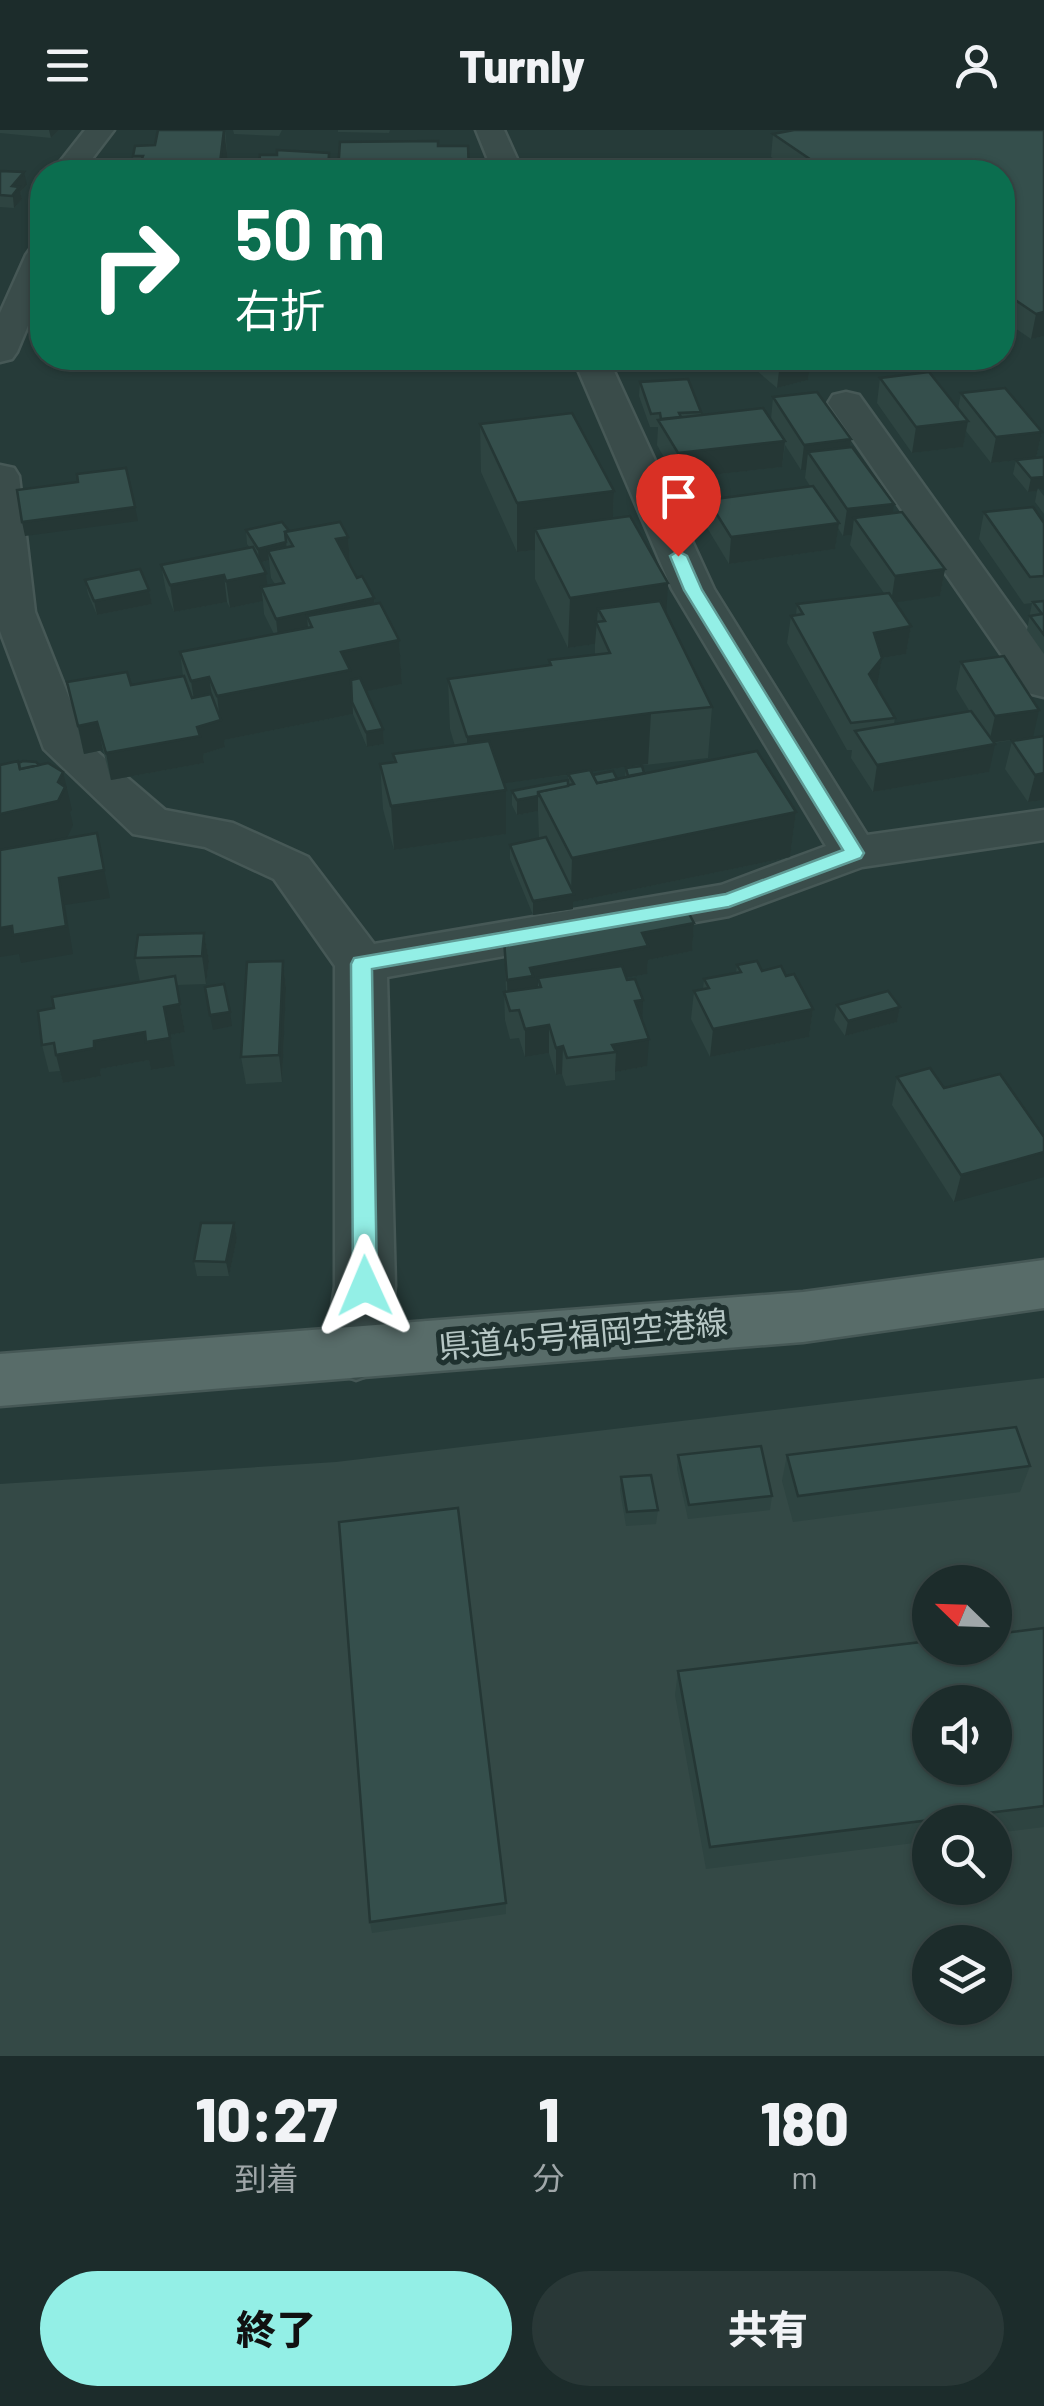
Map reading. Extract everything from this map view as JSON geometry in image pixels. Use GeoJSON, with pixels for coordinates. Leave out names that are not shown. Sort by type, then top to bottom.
{"type":"FeatureCollection","features":[{"type":"Feature","properties":{"kind":"main road","name":"県道45号福岡空港線"},"geometry":{"type":"LineString","coordinates":[[0,1380],[802,1317],[1044,1284]]}},
{"type":"Feature","properties":{"kind":"street"},"geometry":{"type":"LineString","coordinates":[[76,160],[100,130]]}},
{"type":"Feature","properties":{"kind":"street"},"geometry":{"type":"LineString","coordinates":[[490,130],[503,160]]}},
{"type":"Feature","properties":{"kind":"street"},"geometry":{"type":"LineString","coordinates":[[0,352],[30,283]]}},
{"type":"Feature","properties":{"kind":"street"},"geometry":{"type":"LineString","coordinates":[[595,370],[693,590],[854,853]]}},
{"type":"Feature","properties":{"kind":"street"},"geometry":{"type":"LineString","coordinates":[[846,403],[1044,684]]}},
{"type":"Feature","properties":{"kind":"street"},"geometry":{"type":"LineString","coordinates":[[0,476],[14,612],[50,754],[150,824],[216,834],[291,868],[362,964],[365,1286],[356,1354]]}},
{"type":"Feature","properties":{"kind":"street"},"geometry":{"type":"LineString","coordinates":[[362,964],[729,900],[854,853],[1044,824]]}},
{"type":"Feature","properties":{"kind":"shaded area"},"geometry":{"type":"Polygon","coordinates":[[[1044,1378],[1044,2056],[0,2056],[0,1484],[336,1462],[1044,1378]]]}},
{"type":"Feature","properties":{"kind":"building"},"geometry":{"type":"Polygon","coordinates":[[[158,130],[224,130],[220,160],[141,160],[143,156],[133,156],[135,146],[155,145],[158,130]]]}},
{"type":"Feature","properties":{"kind":"building"},"geometry":{"type":"Polygon","coordinates":[[[794,130],[1044,130],[1044,312],[1036,314],[1015,300],[1015,160],[811,160],[773,134],[794,130]]]}},
{"type":"Feature","properties":{"kind":"building"},"geometry":{"type":"Polygon","coordinates":[[[438,141],[438,146],[468,146],[469,160],[339,160],[340,142],[438,141]]]}},
{"type":"Feature","properties":{"kind":"building"},"geometry":{"type":"Polygon","coordinates":[[[277,150],[329,153],[329,160],[259,160],[260,155],[277,155],[277,150]]]}},
{"type":"Feature","properties":{"kind":"building"},"geometry":{"type":"Polygon","coordinates":[[[0,171],[24,172],[12,186],[19,187],[12,196],[0,195],[0,171]]]}},
{"type":"Feature","properties":{"kind":"building"},"geometry":{"type":"Polygon","coordinates":[[[929,372],[968,421],[916,427],[880,378],[929,372]]]}},
{"type":"Feature","properties":{"kind":"building"},"geometry":{"type":"Polygon","coordinates":[[[688,379],[701,412],[661,419],[660,413],[651,414],[640,382],[688,379]]]}},
{"type":"Feature","properties":{"kind":"building"},"geometry":{"type":"Polygon","coordinates":[[[1005,388],[1042,432],[996,437],[961,393],[1005,388]]]}},
{"type":"Feature","properties":{"kind":"building"},"geometry":{"type":"Polygon","coordinates":[[[817,392],[851,439],[804,445],[773,397],[817,392]]]}},
{"type":"Feature","properties":{"kind":"building"},"geometry":{"type":"Polygon","coordinates":[[[763,408],[785,441],[678,453],[658,420],[763,408]]]}},
{"type":"Feature","properties":{"kind":"building"},"geometry":{"type":"Polygon","coordinates":[[[572,413],[614,491],[517,503],[480,424],[572,413]]]}},
{"type":"Feature","properties":{"kind":"building"},"geometry":{"type":"Polygon","coordinates":[[[852,447],[894,504],[847,509],[808,452],[852,447]]]}},
{"type":"Feature","properties":{"kind":"building"},"geometry":{"type":"Polygon","coordinates":[[[1044,457],[1044,477],[1031,478],[1016,460],[1044,457]]]}},
{"type":"Feature","properties":{"kind":"building"},"geometry":{"type":"Polygon","coordinates":[[[126,468],[135,507],[22,522],[17,490],[78,482],[77,474],[126,468]]]}},
{"type":"Feature","properties":{"kind":"building"},"geometry":{"type":"Polygon","coordinates":[[[813,486],[839,523],[731,537],[708,500],[813,486]]]}},
{"type":"Feature","properties":{"kind":"building"},"geometry":{"type":"Polygon","coordinates":[[[1033,507],[1044,523],[1044,576],[1030,577],[984,512],[1033,507]]]}},
{"type":"Feature","properties":{"kind":"building"},"geometry":{"type":"Polygon","coordinates":[[[902,512],[945,569],[895,576],[854,518],[902,512]]]}},
{"type":"Feature","properties":{"kind":"building"},"geometry":{"type":"Polygon","coordinates":[[[630,516],[668,583],[570,598],[535,529],[630,516]]]}},
{"type":"Feature","properties":{"kind":"building"},"geometry":{"type":"Polygon","coordinates":[[[282,522],[289,531],[285,532],[286,542],[258,549],[246,530],[282,522]]]}},
{"type":"Feature","properties":{"kind":"building"},"geometry":{"type":"Polygon","coordinates":[[[340,522],[348,537],[336,539],[357,578],[362,576],[374,598],[276,619],[261,587],[284,583],[268,551],[293,546],[285,532],[340,522]]]}},
{"type":"Feature","properties":{"kind":"building"},"geometry":{"type":"Polygon","coordinates":[[[253,547],[266,573],[226,581],[224,575],[170,585],[161,565],[253,547]]]}},
{"type":"Feature","properties":{"kind":"building"},"geometry":{"type":"Polygon","coordinates":[[[140,569],[149,590],[94,601],[85,580],[140,569]]]}},
{"type":"Feature","properties":{"kind":"building"},"geometry":{"type":"Polygon","coordinates":[[[889,593],[911,626],[874,633],[882,658],[869,674],[895,718],[851,723],[791,616],[803,614],[797,604],[889,593]]]}},
{"type":"Feature","properties":{"kind":"building"},"geometry":{"type":"Polygon","coordinates":[[[660,601],[712,707],[467,737],[448,679],[610,653],[596,622],[605,621],[598,609],[660,601]]]}},
{"type":"Feature","properties":{"kind":"building"},"geometry":{"type":"Polygon","coordinates":[[[1044,601],[1044,635],[1030,616],[1042,614],[1033,602],[1044,601]]]}},
{"type":"Feature","properties":{"kind":"building"},"geometry":{"type":"Polygon","coordinates":[[[380,603],[399,640],[341,652],[350,670],[217,696],[209,677],[191,681],[180,652],[312,627],[307,616],[380,603]]]}},
{"type":"Feature","properties":{"kind":"building"},"geometry":{"type":"Polygon","coordinates":[[[1004,656],[1039,710],[995,716],[961,662],[1004,656]]]}},
{"type":"Feature","properties":{"kind":"building"},"geometry":{"type":"Polygon","coordinates":[[[127,672],[131,685],[184,676],[192,698],[211,694],[221,720],[197,727],[200,736],[106,753],[97,722],[78,726],[67,682],[127,672]]]}},
{"type":"Feature","properties":{"kind":"building"},"geometry":{"type":"Polygon","coordinates":[[[360,678],[383,729],[366,732],[352,702],[351,680],[360,678]]]}},
{"type":"Feature","properties":{"kind":"building"},"geometry":{"type":"Polygon","coordinates":[[[971,711],[995,744],[877,765],[855,731],[971,711]]]}},
{"type":"Feature","properties":{"kind":"building"},"geometry":{"type":"Polygon","coordinates":[[[1044,736],[1044,773],[1035,775],[1012,741],[1044,736]]]}},
{"type":"Feature","properties":{"kind":"building"},"geometry":{"type":"Polygon","coordinates":[[[489,741],[506,790],[391,806],[380,764],[396,762],[393,754],[489,741]]]}},
{"type":"Feature","properties":{"kind":"building"},"geometry":{"type":"Polygon","coordinates":[[[757,751],[796,812],[572,858],[538,792],[574,784],[568,774],[590,770],[597,783],[757,751]]]}},
{"type":"Feature","properties":{"kind":"building"},"geometry":{"type":"Polygon","coordinates":[[[18,761],[20,769],[48,763],[63,772],[58,782],[65,787],[58,801],[0,814],[0,765],[18,761]]]}},
{"type":"Feature","properties":{"kind":"building"},"geometry":{"type":"Polygon","coordinates":[[[19,763],[39,765],[20,769],[19,763]]]}},
{"type":"Feature","properties":{"kind":"building"},"geometry":{"type":"Polygon","coordinates":[[[642,766],[644,773],[628,776],[626,768],[642,766]]]}},
{"type":"Feature","properties":{"kind":"building"},"geometry":{"type":"Polygon","coordinates":[[[613,771],[617,779],[597,783],[593,775],[613,771]]]}},
{"type":"Feature","properties":{"kind":"building"},"geometry":{"type":"Polygon","coordinates":[[[568,780],[568,786],[538,792],[538,796],[517,800],[512,791],[568,780]]]}},
{"type":"Feature","properties":{"kind":"building"},"geometry":{"type":"Polygon","coordinates":[[[97,833],[104,870],[59,878],[66,926],[13,935],[12,926],[0,928],[0,850],[97,833]]]}},
{"type":"Feature","properties":{"kind":"building"},"geometry":{"type":"Polygon","coordinates":[[[546,837],[574,894],[533,901],[510,845],[546,837]]]}},
{"type":"Feature","properties":{"kind":"building"},"geometry":{"type":"Polygon","coordinates":[[[685,906],[694,923],[642,933],[648,946],[530,968],[533,976],[507,980],[504,940],[685,906]]]}},
{"type":"Feature","properties":{"kind":"building"},"geometry":{"type":"Polygon","coordinates":[[[204,933],[202,956],[135,958],[138,935],[204,933]]]}},
{"type":"Feature","properties":{"kind":"building"},"geometry":{"type":"Polygon","coordinates":[[[283,961],[279,1055],[241,1057],[247,962],[283,961]]]}},
{"type":"Feature","properties":{"kind":"building"},"geometry":{"type":"Polygon","coordinates":[[[757,961],[762,971],[781,966],[786,976],[794,974],[813,1009],[713,1029],[694,991],[709,988],[704,979],[741,972],[737,965],[757,961]]]}},
{"type":"Feature","properties":{"kind":"building"},"geometry":{"type":"Polygon","coordinates":[[[622,966],[627,980],[635,979],[643,1000],[635,1001],[649,1039],[612,1045],[616,1052],[567,1058],[563,1046],[556,1048],[549,1025],[525,1029],[519,1010],[510,1011],[504,992],[541,987],[538,978],[622,966]]]}},
{"type":"Feature","properties":{"kind":"building"},"geometry":{"type":"Polygon","coordinates":[[[175,976],[180,1004],[164,1007],[170,1038],[146,1042],[145,1032],[94,1041],[94,1048],[56,1055],[54,1043],[42,1045],[38,1011],[54,1008],[52,997],[175,976]]]}},
{"type":"Feature","properties":{"kind":"building"},"geometry":{"type":"Polygon","coordinates":[[[224,984],[230,1012],[210,1015],[205,987],[224,984]]]}},
{"type":"Feature","properties":{"kind":"building"},"geometry":{"type":"Polygon","coordinates":[[[888,991],[900,1007],[848,1021],[837,1005],[888,991]]]}},
{"type":"Feature","properties":{"kind":"building"},"geometry":{"type":"Polygon","coordinates":[[[930,1068],[944,1088],[1000,1074],[1044,1137],[1044,1152],[961,1175],[897,1077],[930,1068]]]}},
{"type":"Feature","properties":{"kind":"building"},"geometry":{"type":"Polygon","coordinates":[[[201,1223],[234,1223],[226,1262],[194,1261],[201,1223]]]}},
{"type":"Feature","properties":{"kind":"building"},"geometry":{"type":"Polygon","coordinates":[[[1016,1427],[1030,1466],[798,1496],[787,1455],[1016,1427]]]}},
{"type":"Feature","properties":{"kind":"building"},"geometry":{"type":"Polygon","coordinates":[[[761,1446],[772,1496],[689,1505],[678,1455],[761,1446]]]}},
{"type":"Feature","properties":{"kind":"building"},"geometry":{"type":"Polygon","coordinates":[[[651,1475],[658,1510],[627,1512],[621,1477],[651,1475]]]}},
{"type":"Feature","properties":{"kind":"building"},"geometry":{"type":"Polygon","coordinates":[[[458,1508],[506,1903],[370,1922],[339,1522],[458,1508]]]}},
{"type":"Feature","properties":{"kind":"building"},"geometry":{"type":"Polygon","coordinates":[[[1044,1628],[1044,1806],[1012,1810],[1012,1805],[912,1805],[912,1822],[710,1847],[678,1671],[912,1643],[912,1665],[1012,1665],[1012,1632],[1044,1628]]]}},
{"type":"Feature","properties":{"kind":"route"},"geometry":{"type":"LineString","coordinates":[[365,1286],[362,964],[729,900],[854,853],[693,590],[678,556]]}}]}
